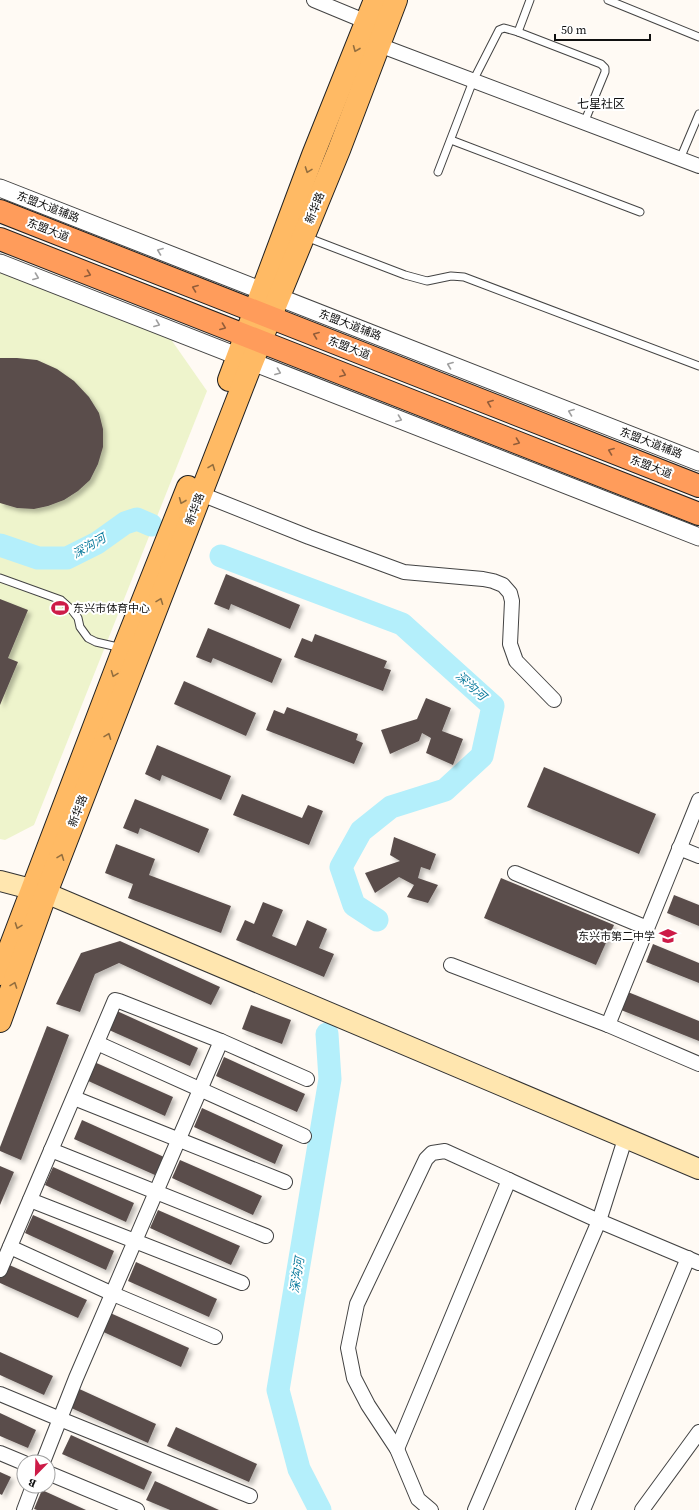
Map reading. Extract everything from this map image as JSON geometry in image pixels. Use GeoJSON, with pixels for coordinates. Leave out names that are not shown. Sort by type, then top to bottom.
{"type":"FeatureCollection","features":[{"type":"Feature","properties":{"kind":"highway","name":"东盟大道"},"geometry":{"type":"LineString","coordinates":[[0,211],[699,486]]}},
{"type":"Feature","properties":{"kind":"highway"},"geometry":{"type":"LineString","coordinates":[[0,239],[699,514]]}},
{"type":"Feature","properties":{"kind":"main road","name":"新华路"},"geometry":{"type":"LineString","coordinates":[[0,1021],[39,891],[124,648],[271,294],[313,155],[376,0]]}},
{"type":"Feature","properties":{"kind":"main road","name":"新华路"},"geometry":{"type":"LineString","coordinates":[[271,294],[304,236],[396,0]]}},
{"type":"Feature","properties":{"kind":"main road","name":"新华路"},"geometry":{"type":"LineString","coordinates":[[0,974],[39,891],[201,494],[245,359]]}},
{"type":"Feature","properties":{"kind":"main road"},"geometry":{"type":"LineString","coordinates":[[0,881],[39,891],[699,1169]]}},
{"type":"Feature","properties":{"kind":"street"},"geometry":{"type":"LineString","coordinates":[[314,0],[367,22]]}},
{"type":"Feature","properties":{"kind":"street"},"geometry":{"type":"LineString","coordinates":[[379,45],[699,166]]}},
{"type":"Feature","properties":{"kind":"street","name":"东盟大道辅路"},"geometry":{"type":"LineString","coordinates":[[0,188],[699,462]]}},
{"type":"Feature","properties":{"kind":"street"},"geometry":{"type":"LineString","coordinates":[[0,263],[699,537]]}},
{"type":"Feature","properties":{"kind":"street"},"geometry":{"type":"LineString","coordinates":[[201,494],[309,537],[404,572],[483,579],[503,585],[510,593],[512,601],[510,644],[516,661],[554,700]]}},
{"type":"Feature","properties":{"kind":"street"},"geometry":{"type":"LineString","coordinates":[[608,1025],[699,800]]}},
{"type":"Feature","properties":{"kind":"street"},"geometry":{"type":"LineString","coordinates":[[679,848],[699,856]]}},
{"type":"Feature","properties":{"kind":"street"},"geometry":{"type":"LineString","coordinates":[[515,873],[647,928]]}},
{"type":"Feature","properties":{"kind":"street"},"geometry":{"type":"LineString","coordinates":[[451,965],[608,1025],[699,1064]]}},
{"type":"Feature","properties":{"kind":"street"},"geometry":{"type":"LineString","coordinates":[[0,1270],[115,1000],[119,1000],[221,1041],[307,1079]]}},
{"type":"Feature","properties":{"kind":"street"},"geometry":{"type":"LineString","coordinates":[[46,1454],[221,1041]]}},
{"type":"Feature","properties":{"kind":"street"},"geometry":{"type":"LineString","coordinates":[[97,1044],[304,1136]]}},
{"type":"Feature","properties":{"kind":"street"},"geometry":{"type":"LineString","coordinates":[[74,1098],[285,1182]]}},
{"type":"Feature","properties":{"kind":"street"},"geometry":{"type":"LineString","coordinates":[[475,1510],[598,1221],[625,1138]]}},
{"type":"Feature","properties":{"kind":"street"},"geometry":{"type":"LineString","coordinates":[[51,1150],[157,1191],[266,1236]]}},
{"type":"Feature","properties":{"kind":"street"},"geometry":{"type":"LineString","coordinates":[[431,1510],[418,1499],[397,1449],[368,1406],[354,1378],[348,1348],[357,1304],[426,1159],[432,1153],[445,1151],[598,1221],[693,1260],[583,1510]]}},
{"type":"Feature","properties":{"kind":"street"},"geometry":{"type":"LineString","coordinates":[[397,1449],[509,1180]]}},
{"type":"Feature","properties":{"kind":"street"},"geometry":{"type":"LineString","coordinates":[[30,1200],[242,1283]]}},
{"type":"Feature","properties":{"kind":"street"},"geometry":{"type":"LineString","coordinates":[[10,1247],[113,1294],[215,1337]]}},
{"type":"Feature","properties":{"kind":"street"},"geometry":{"type":"LineString","coordinates":[[0,1394],[250,1496]]}},
{"type":"Feature","properties":{"kind":"street"},"geometry":{"type":"LineString","coordinates":[[642,1510],[699,1432]]}},
{"type":"Feature","properties":{"kind":"street"},"geometry":{"type":"LineString","coordinates":[[0,1453],[16,1460]]}},
{"type":"Feature","properties":{"kind":"street"},"geometry":{"type":"LineString","coordinates":[[56,1476],[138,1510]]}},
{"type":"Feature","properties":{"kind":"street"},"geometry":{"type":"LineString","coordinates":[[24,1510],[30,1494]]}},
{"type":"Feature","properties":{"kind":"lane"},"geometry":{"type":"LineString","coordinates":[[518,32],[530,0]]}},
{"type":"Feature","properties":{"kind":"lane"},"geometry":{"type":"LineString","coordinates":[[608,0],[699,37]]}},
{"type":"Feature","properties":{"kind":"lane"},"geometry":{"type":"LineString","coordinates":[[438,172],[473,81],[498,30],[504,28],[518,32],[601,64],[605,68],[605,72],[584,123]]}},
{"type":"Feature","properties":{"kind":"lane"},"geometry":{"type":"LineString","coordinates":[[680,159],[699,114]]}},
{"type":"Feature","properties":{"kind":"lane"},"geometry":{"type":"LineString","coordinates":[[451,140],[640,212]]}},
{"type":"Feature","properties":{"kind":"lane"},"geometry":{"type":"LineString","coordinates":[[304,236],[405,275],[427,281],[451,276],[464,276],[699,366]]}},
{"type":"Feature","properties":{"kind":"lane"},"geometry":{"type":"LineString","coordinates":[[0,578],[61,600],[78,618],[80,627],[88,638],[96,642],[124,648]]}},
{"type":"Feature","properties":{"kind":"green space","name":"东兴市体育中心"},"geometry":{"type":"Polygon","coordinates":[[[0,272],[170,338],[207,391],[34,825],[5,840],[0,839],[0,272]]]}},
{"type":"Feature","properties":{"kind":"building"},"geometry":{"type":"Polygon","coordinates":[[[0,358],[37,360],[57,369],[74,381],[89,397],[99,413],[103,429],[103,447],[98,464],[90,480],[78,491],[64,500],[34,509],[17,508],[0,503],[0,358]]]}},
{"type":"Feature","properties":{"kind":"building"},"geometry":{"type":"Polygon","coordinates":[[[226,574],[300,605],[290,629],[231,604],[229,610],[214,604],[226,574]]]}},
{"type":"Feature","properties":{"kind":"building"},"geometry":{"type":"Polygon","coordinates":[[[0,599],[28,610],[8,658],[18,662],[0,705],[0,599]]]}},
{"type":"Feature","properties":{"kind":"building"},"geometry":{"type":"Polygon","coordinates":[[[208,628],[282,659],[272,683],[213,658],[211,663],[196,657],[208,628]]]}},
{"type":"Feature","properties":{"kind":"building"},"geometry":{"type":"Polygon","coordinates":[[[315,634],[387,661],[384,668],[391,670],[383,691],[294,657],[302,638],[312,642],[315,634]]]}},
{"type":"Feature","properties":{"kind":"building"},"geometry":{"type":"Polygon","coordinates":[[[184,681],[256,713],[246,736],[174,704],[184,681]]]}},
{"type":"Feature","properties":{"kind":"building"},"geometry":{"type":"Polygon","coordinates":[[[426,698],[451,708],[442,731],[463,739],[453,765],[426,753],[431,738],[422,733],[419,741],[390,754],[381,730],[417,719],[426,698]]]}},
{"type":"Feature","properties":{"kind":"building"},"geometry":{"type":"Polygon","coordinates":[[[287,707],[358,734],[356,740],[363,743],[354,764],[266,730],[274,710],[284,714],[287,707]]]}},
{"type":"Feature","properties":{"kind":"building"},"geometry":{"type":"Polygon","coordinates":[[[157,745],[231,776],[221,800],[162,775],[160,781],[145,774],[157,745]]]}},
{"type":"Feature","properties":{"kind":"building"},"geometry":{"type":"Polygon","coordinates":[[[544,767],[656,814],[639,854],[527,807],[544,767]]]}},
{"type":"Feature","properties":{"kind":"building"},"geometry":{"type":"Polygon","coordinates":[[[242,794],[302,818],[308,805],[323,811],[309,845],[233,815],[242,794]]]}},
{"type":"Feature","properties":{"kind":"building"},"geometry":{"type":"Polygon","coordinates":[[[135,799],[209,829],[199,853],[140,828],[138,834],[123,828],[135,799]]]}},
{"type":"Feature","properties":{"kind":"building"},"geometry":{"type":"Polygon","coordinates":[[[394,837],[436,854],[430,870],[421,867],[418,878],[438,885],[428,903],[407,897],[414,885],[399,877],[375,893],[365,873],[400,861],[390,855],[394,837]]]}},
{"type":"Feature","properties":{"kind":"building"},"geometry":{"type":"Polygon","coordinates":[[[116,844],[155,859],[149,875],[231,906],[221,933],[128,898],[133,884],[105,873],[116,844]]]}},
{"type":"Feature","properties":{"kind":"building"},"geometry":{"type":"Polygon","coordinates":[[[501,878],[614,925],[596,965],[484,918],[501,878]]]}},
{"type":"Feature","properties":{"kind":"building"},"geometry":{"type":"Polygon","coordinates":[[[674,895],[699,905],[699,926],[667,913],[674,895]]]}},
{"type":"Feature","properties":{"kind":"building"},"geometry":{"type":"Polygon","coordinates":[[[263,902],[283,910],[272,936],[296,946],[307,920],[327,929],[319,948],[334,954],[324,977],[236,940],[245,920],[254,924],[263,902]]]}},
{"type":"Feature","properties":{"kind":"building"},"geometry":{"type":"Polygon","coordinates":[[[120,941],[220,987],[211,1005],[119,963],[95,974],[80,1012],[56,1004],[81,953],[120,941]]]}},
{"type":"Feature","properties":{"kind":"building"},"geometry":{"type":"Polygon","coordinates":[[[653,944],[699,963],[699,983],[646,962],[653,944]]]}},
{"type":"Feature","properties":{"kind":"building"},"geometry":{"type":"Polygon","coordinates":[[[628,992],[699,1021],[699,1041],[621,1010],[628,992]]]}},
{"type":"Feature","properties":{"kind":"building"},"geometry":{"type":"Polygon","coordinates":[[[251,1005],[291,1020],[282,1044],[242,1029],[251,1005]]]}},
{"type":"Feature","properties":{"kind":"building"},"geometry":{"type":"Polygon","coordinates":[[[117,1011],[198,1048],[190,1066],[109,1030],[117,1011]]]}},
{"type":"Feature","properties":{"kind":"building"},"geometry":{"type":"Polygon","coordinates":[[[47,1026],[69,1035],[21,1160],[0,1151],[0,1147],[47,1026]]]}},
{"type":"Feature","properties":{"kind":"building"},"geometry":{"type":"Polygon","coordinates":[[[224,1057],[305,1094],[297,1112],[216,1076],[224,1057]]]}},
{"type":"Feature","properties":{"kind":"building"},"geometry":{"type":"Polygon","coordinates":[[[92,1061],[173,1097],[165,1116],[84,1079],[92,1061]]]}},
{"type":"Feature","properties":{"kind":"building"},"geometry":{"type":"Polygon","coordinates":[[[202,1108],[283,1145],[275,1164],[194,1127],[202,1108]]]}},
{"type":"Feature","properties":{"kind":"building"},"geometry":{"type":"Polygon","coordinates":[[[82,1120],[164,1157],[155,1175],[74,1139],[82,1120]]]}},
{"type":"Feature","properties":{"kind":"building"},"geometry":{"type":"Polygon","coordinates":[[[180,1160],[262,1196],[253,1215],[172,1178],[180,1160]]]}},
{"type":"Feature","properties":{"kind":"building"},"geometry":{"type":"Polygon","coordinates":[[[0,1166],[14,1172],[0,1205],[0,1166]]]}},
{"type":"Feature","properties":{"kind":"building"},"geometry":{"type":"Polygon","coordinates":[[[53,1167],[134,1203],[126,1222],[45,1185],[53,1167]]]}},
{"type":"Feature","properties":{"kind":"building"},"geometry":{"type":"Polygon","coordinates":[[[158,1210],[240,1246],[231,1265],[150,1228],[158,1210]]]}},
{"type":"Feature","properties":{"kind":"building"},"geometry":{"type":"Polygon","coordinates":[[[33,1215],[114,1251],[106,1270],[25,1233],[33,1215]]]}},
{"type":"Feature","properties":{"kind":"building"},"geometry":{"type":"Polygon","coordinates":[[[136,1262],[217,1299],[209,1317],[128,1281],[136,1262]]]}},
{"type":"Feature","properties":{"kind":"building"},"geometry":{"type":"Polygon","coordinates":[[[5,1263],[87,1300],[78,1318],[0,1283],[0,1275],[5,1263]]]}},
{"type":"Feature","properties":{"kind":"building"},"geometry":{"type":"Polygon","coordinates":[[[108,1312],[189,1348],[181,1367],[99,1330],[108,1312]]]}},
{"type":"Feature","properties":{"kind":"building"},"geometry":{"type":"Polygon","coordinates":[[[0,1352],[53,1376],[44,1395],[0,1375],[0,1352]]]}},
{"type":"Feature","properties":{"kind":"building"},"geometry":{"type":"Polygon","coordinates":[[[75,1387],[156,1424],[148,1443],[67,1406],[75,1387]]]}},
{"type":"Feature","properties":{"kind":"building"},"geometry":{"type":"Polygon","coordinates":[[[0,1413],[36,1430],[28,1448],[0,1436],[0,1413]]]}},
{"type":"Feature","properties":{"kind":"building"},"geometry":{"type":"Polygon","coordinates":[[[176,1427],[257,1464],[249,1482],[167,1446],[176,1427]]]}},
{"type":"Feature","properties":{"kind":"building"},"geometry":{"type":"Polygon","coordinates":[[[71,1435],[152,1472],[144,1490],[62,1454],[71,1435]]]}},
{"type":"Feature","properties":{"kind":"building"},"geometry":{"type":"Polygon","coordinates":[[[0,1472],[11,1477],[2,1495],[0,1494],[0,1472]]]}},
{"type":"Feature","properties":{"kind":"building"},"geometry":{"type":"Polygon","coordinates":[[[155,1481],[219,1510],[170,1510],[146,1500],[155,1481]]]}},
{"type":"Feature","properties":{"kind":"building"},"geometry":{"type":"Polygon","coordinates":[[[40,1494],[51,1494],[86,1510],[37,1510],[34,1509],[40,1494]]]}},
{"type":"Feature","properties":{"kind":"waterway","name":"深沟河"},"geometry":{"type":"LineString","coordinates":[[0,545],[38,558],[67,558],[97,543],[125,523],[137,519],[151,525]]}},
{"type":"Feature","properties":{"kind":"waterway","name":"深沟河"},"geometry":{"type":"LineString","coordinates":[[221,556],[402,624],[493,706],[482,756],[445,790],[391,807],[361,831],[341,867],[354,905],[377,920]]}},
{"type":"Feature","properties":{"kind":"waterway","name":"深沟河"},"geometry":{"type":"LineString","coordinates":[[320,1510],[299,1469],[278,1390],[330,1079],[327,1034]]}},
{"type":"Feature","properties":{"kind":"place","name":"东兴市体育中心"},"geometry":{"type":"Point","coordinates":[60,608]}},
{"type":"Feature","properties":{"kind":"place","name":"东兴市第二中学"},"geometry":{"type":"Point","coordinates":[668,936]}},
{"type":"Feature","properties":{"kind":"district","name":"七星社区"},"geometry":{"type":"Point","coordinates":[601,104]}}]}
